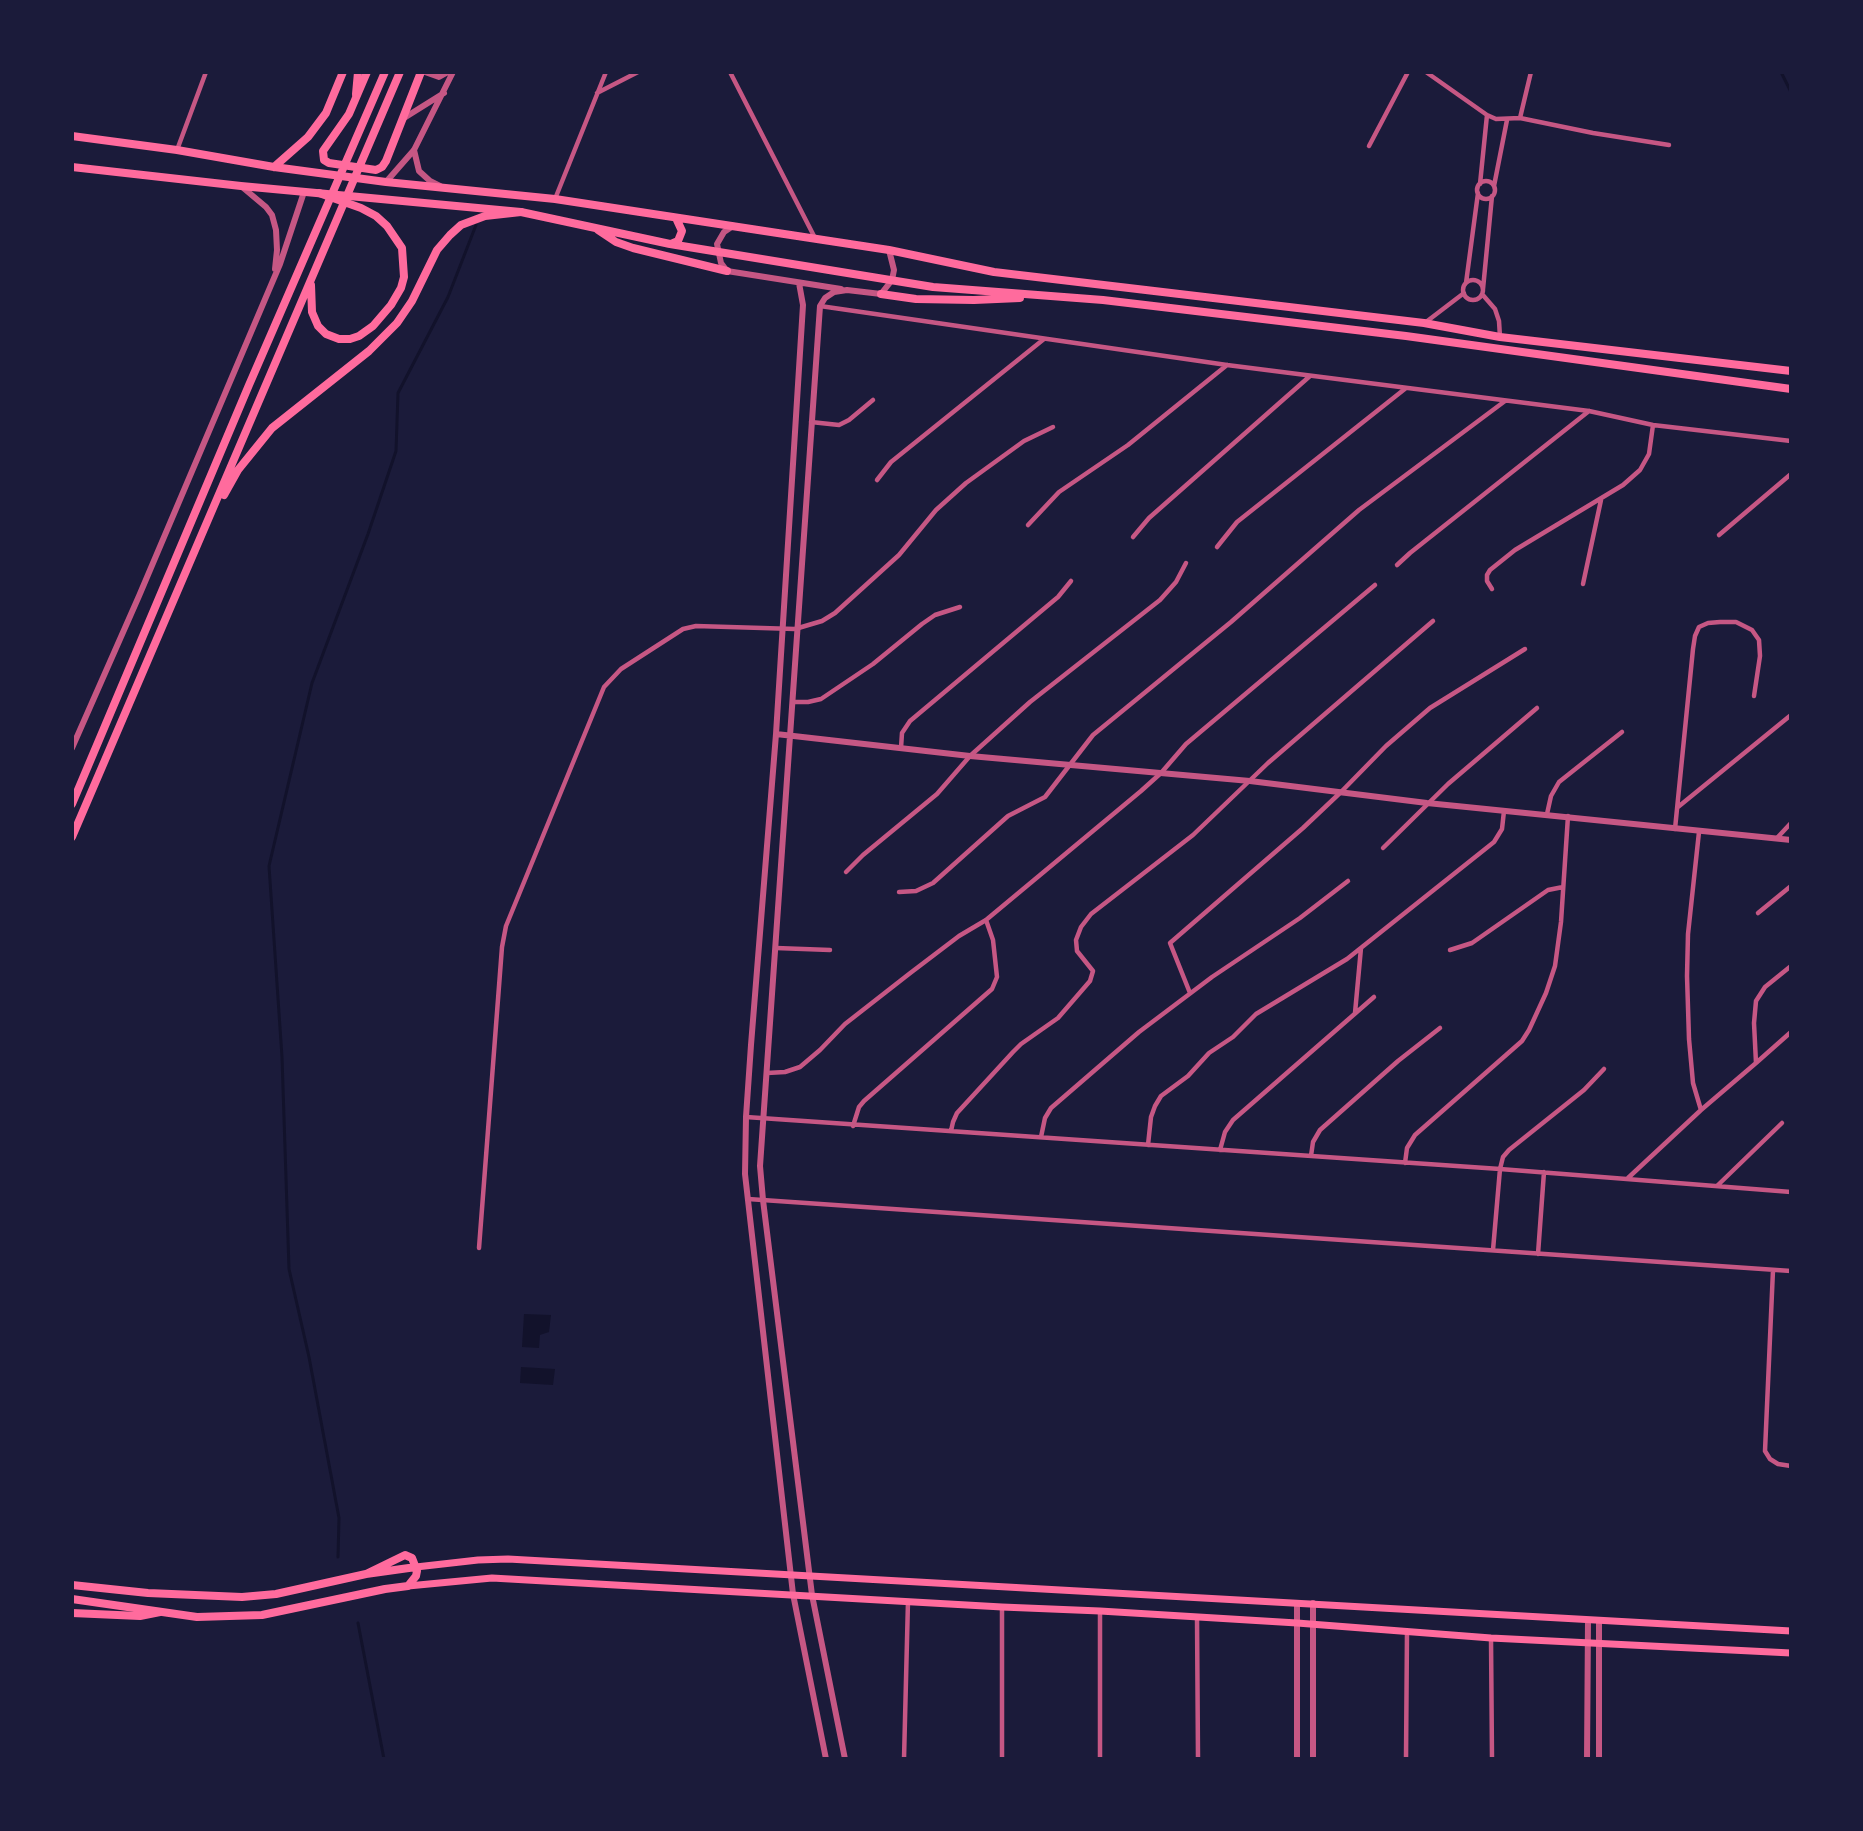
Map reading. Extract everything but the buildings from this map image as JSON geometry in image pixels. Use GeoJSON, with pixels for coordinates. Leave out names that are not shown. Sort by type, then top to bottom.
{"type":"FeatureCollection","features":[{"type":"Feature","properties":{"kind":"highway"},"geometry":{"type":"LineString","coordinates":[[367,72],[342,124],[327,142],[323,151],[324,160],[329,164],[376,170],[382,167],[423,72]]}},
{"type":"Feature","properties":{"kind":"highway"},"geometry":{"type":"LineString","coordinates":[[72,804],[324,210],[385,72]]}},
{"type":"Feature","properties":{"kind":"highway"},"geometry":{"type":"LineString","coordinates":[[72,837],[400,72]]}},
{"type":"Feature","properties":{"kind":"highway"},"geometry":{"type":"LineString","coordinates":[[311,278],[312,312],[318,326],[326,334],[339,339],[350,339],[359,336],[373,326],[391,305],[401,288],[404,277],[402,248],[387,226],[376,216],[361,208],[319,193]]}},
{"type":"Feature","properties":{"kind":"highway"},"geometry":{"type":"LineString","coordinates":[[202,535],[238,470],[272,428],[369,351],[397,322],[412,301],[444,240],[461,225],[470,221],[485,216],[521,212]]}},
{"type":"Feature","properties":{"kind":"highway"},"geometry":{"type":"LineString","coordinates":[[72,1613],[140,1616],[159,1612]]}},
{"type":"Feature","properties":{"kind":"main road"},"geometry":{"type":"LineString","coordinates":[[274,167],[308,137],[326,113],[344,72]]}},
{"type":"Feature","properties":{"kind":"main road"},"geometry":{"type":"LineString","coordinates":[[356,98],[358,72]]}},
{"type":"Feature","properties":{"kind":"main road"},"geometry":{"type":"LineString","coordinates":[[72,136],[387,182],[555,199],[889,250],[994,272],[1424,323],[1500,337],[1791,371]]}},
{"type":"Feature","properties":{"kind":"main road"},"geometry":{"type":"LineString","coordinates":[[72,167],[240,186],[521,212],[670,244],[892,280],[966,290],[1058,296],[1406,336],[1791,389]]}},
{"type":"Feature","properties":{"kind":"main road"},"geometry":{"type":"LineString","coordinates":[[670,244],[675,243],[680,236],[681,226],[676,218]]}},
{"type":"Feature","properties":{"kind":"main road"},"geometry":{"type":"LineString","coordinates":[[594,228],[616,242],[633,248],[727,271]]}},
{"type":"Feature","properties":{"kind":"main road"},"geometry":{"type":"LineString","coordinates":[[880,294],[916,299],[974,300],[1058,296]]}},
{"type":"Feature","properties":{"kind":"main road"},"geometry":{"type":"LineString","coordinates":[[366,1574],[405,1555],[412,1558],[416,1567],[416,1576],[408,1586]]}},
{"type":"Feature","properties":{"kind":"main road"},"geometry":{"type":"LineString","coordinates":[[72,1585],[148,1593],[242,1597],[276,1594],[366,1574],[508,1559],[1791,1631]]}},
{"type":"Feature","properties":{"kind":"main road"},"geometry":{"type":"LineString","coordinates":[[72,1599],[197,1617],[262,1615],[385,1589],[492,1578],[1100,1611],[1491,1638],[1791,1653]]}},
{"type":"Feature","properties":{"kind":"street"},"geometry":{"type":"LineString","coordinates":[[177,150],[206,72]]}},
{"type":"Feature","properties":{"kind":"street"},"geometry":{"type":"LineString","coordinates":[[423,72],[439,77],[448,72]]}},
{"type":"Feature","properties":{"kind":"street"},"geometry":{"type":"LineString","coordinates":[[387,182],[414,150],[453,72]]}},
{"type":"Feature","properties":{"kind":"street"},"geometry":{"type":"LineString","coordinates":[[555,199],[606,72]]}},
{"type":"Feature","properties":{"kind":"street"},"geometry":{"type":"LineString","coordinates":[[597,93],[638,72]]}},
{"type":"Feature","properties":{"kind":"street"},"geometry":{"type":"LineString","coordinates":[[730,72],[815,238]]}},
{"type":"Feature","properties":{"kind":"street"},"geometry":{"type":"LineString","coordinates":[[1369,146],[1408,72]]}},
{"type":"Feature","properties":{"kind":"street"},"geometry":{"type":"LineString","coordinates":[[1426,72],[1496,119],[1520,118],[1669,145]]}},
{"type":"Feature","properties":{"kind":"street"},"geometry":{"type":"LineString","coordinates":[[1520,118],[1530,72]]}},
{"type":"Feature","properties":{"kind":"street"},"geometry":{"type":"LineString","coordinates":[[403,118],[444,93]]}},
{"type":"Feature","properties":{"kind":"street"},"geometry":{"type":"LineString","coordinates":[[1424,323],[1464,293],[1480,184],[1487,115]]}},
{"type":"Feature","properties":{"kind":"street"},"geometry":{"type":"LineString","coordinates":[[1464,293],[1471,300],[1477,299],[1482,291],[1492,196],[1507,120]]}},
{"type":"Feature","properties":{"kind":"street"},"geometry":{"type":"LineString","coordinates":[[414,150],[419,171],[430,181],[445,188]]}},
{"type":"Feature","properties":{"kind":"street"},"geometry":{"type":"LineString","coordinates":[[1480,184],[1487,181],[1494,186]]}},
{"type":"Feature","properties":{"kind":"street"},"geometry":{"type":"LineString","coordinates":[[240,186],[266,207],[272,215],[276,230],[277,250],[274,276]]}},
{"type":"Feature","properties":{"kind":"street"},"geometry":{"type":"LineString","coordinates":[[72,747],[144,585],[286,249],[304,192]]}},
{"type":"Feature","properties":{"kind":"street"},"geometry":{"type":"LineString","coordinates":[[1478,193],[1484,199],[1492,196]]}},
{"type":"Feature","properties":{"kind":"street"},"geometry":{"type":"LineString","coordinates":[[733,226],[720,237],[717,244],[721,263],[727,271],[799,283],[880,294],[892,280],[894,270],[889,250]]}},
{"type":"Feature","properties":{"kind":"street"},"geometry":{"type":"LineString","coordinates":[[1466,283],[1476,281],[1495,309],[1499,321],[1500,337]]}},
{"type":"Feature","properties":{"kind":"street"},"geometry":{"type":"LineString","coordinates":[[799,283],[803,305],[779,630],[776,734],[746,1117],[746,1174],[793,1594],[826,1759]]}},
{"type":"Feature","properties":{"kind":"street"},"geometry":{"type":"LineString","coordinates":[[845,1759],[809,1575],[760,1166],[820,306],[828,295],[847,290]]}},
{"type":"Feature","properties":{"kind":"street"},"geometry":{"type":"LineString","coordinates":[[820,306],[1227,365],[1588,411],[1653,425],[1791,441]]}},
{"type":"Feature","properties":{"kind":"street"},"geometry":{"type":"LineString","coordinates":[[877,480],[891,462],[1044,339]]}},
{"type":"Feature","properties":{"kind":"street"},"geometry":{"type":"LineString","coordinates":[[1028,525],[1059,492],[1128,445],[1227,365]]}},
{"type":"Feature","properties":{"kind":"street"},"geometry":{"type":"LineString","coordinates":[[1133,537],[1149,518],[1310,376]]}},
{"type":"Feature","properties":{"kind":"street"},"geometry":{"type":"LineString","coordinates":[[1217,547],[1237,522],[1406,388]]}},
{"type":"Feature","properties":{"kind":"street"},"geometry":{"type":"LineString","coordinates":[[811,422],[839,425],[849,420],[873,400]]}},
{"type":"Feature","properties":{"kind":"street"},"geometry":{"type":"LineString","coordinates":[[899,892],[916,891],[933,883],[1008,816],[1045,797],[1093,735],[1231,622],[1359,510],[1505,401]]}},
{"type":"Feature","properties":{"kind":"street"},"geometry":{"type":"LineString","coordinates":[[1398,565],[1588,411]]}},
{"type":"Feature","properties":{"kind":"street"},"geometry":{"type":"LineString","coordinates":[[1492,590],[1487,581],[1490,570],[1515,550],[1601,500],[1640,470],[1649,454],[1653,425]]}},
{"type":"Feature","properties":{"kind":"street"},"geometry":{"type":"LineString","coordinates":[[479,1248],[502,947],[506,926],[604,687],[621,669],[683,629],[696,626],[797,629],[822,621],[836,613],[899,555],[936,510],[966,483],[1024,441],[1053,428]]}},
{"type":"Feature","properties":{"kind":"street"},"geometry":{"type":"LineString","coordinates":[[1719,535],[1791,474]]}},
{"type":"Feature","properties":{"kind":"street"},"geometry":{"type":"LineString","coordinates":[[1583,584],[1601,500]]}},
{"type":"Feature","properties":{"kind":"street"},"geometry":{"type":"LineString","coordinates":[[846,872],[862,855],[937,794],[970,756],[1039,695],[1160,600],[1176,582],[1186,563]]}},
{"type":"Feature","properties":{"kind":"street"},"geometry":{"type":"LineString","coordinates":[[901,748],[902,734],[910,721],[1058,597],[1071,580]]}},
{"type":"Feature","properties":{"kind":"street"},"geometry":{"type":"LineString","coordinates":[[767,1073],[785,1072],[800,1067],[845,1024],[959,936],[986,920],[1161,772],[1186,744],[1375,585]]}},
{"type":"Feature","properties":{"kind":"street"},"geometry":{"type":"LineString","coordinates":[[793,702],[821,699],[873,664],[921,624],[935,615],[960,607]]}},
{"type":"Feature","properties":{"kind":"street"},"geometry":{"type":"LineString","coordinates":[[951,1131],[952,1122],[957,1113],[1021,1044],[1058,1018],[1090,981],[1093,971],[1077,951],[1076,940],[1081,927],[1091,914],[1193,835],[1268,763],[1433,621]]}},
{"type":"Feature","properties":{"kind":"street"},"geometry":{"type":"LineString","coordinates":[[1675,829],[1695,636],[1699,627],[1708,623],[1736,622],[1752,630],[1759,640],[1760,656],[1754,696]]}},
{"type":"Feature","properties":{"kind":"street"},"geometry":{"type":"LineString","coordinates":[[1190,993],[1170,943],[1341,792],[1386,746],[1430,708],[1525,649]]}},
{"type":"Feature","properties":{"kind":"street"},"geometry":{"type":"LineString","coordinates":[[1383,848],[1427,803],[1537,708]]}},
{"type":"Feature","properties":{"kind":"street"},"geometry":{"type":"LineString","coordinates":[[1678,807],[1791,716]]}},
{"type":"Feature","properties":{"kind":"street"},"geometry":{"type":"LineString","coordinates":[[1546,814],[1551,796],[1559,782],[1622,732]]}},
{"type":"Feature","properties":{"kind":"street"},"geometry":{"type":"LineString","coordinates":[[776,734],[970,756],[1250,781],[1427,803],[1791,840]]}},
{"type":"Feature","properties":{"kind":"street"},"geometry":{"type":"LineString","coordinates":[[1148,1145],[1151,1117],[1161,1096],[1188,1076],[1209,1053],[1233,1037],[1256,1014],[1332,969],[1494,842],[1502,829],[1504,811]]}},
{"type":"Feature","properties":{"kind":"street"},"geometry":{"type":"LineString","coordinates":[[1405,1163],[1407,1148],[1415,1135],[1522,1041],[1529,1030],[1551,981],[1561,922],[1569,816]]}},
{"type":"Feature","properties":{"kind":"street"},"geometry":{"type":"LineString","coordinates":[[1777,838],[1791,823]]}},
{"type":"Feature","properties":{"kind":"street"},"geometry":{"type":"LineString","coordinates":[[1699,832],[1688,934],[1687,976],[1691,1061],[1701,1110]]}},
{"type":"Feature","properties":{"kind":"street"},"geometry":{"type":"LineString","coordinates":[[1041,1137],[1044,1118],[1051,1108],[1140,1032],[1190,993],[1300,918],[1348,881]]}},
{"type":"Feature","properties":{"kind":"street"},"geometry":{"type":"LineString","coordinates":[[1758,913],[1791,886]]}},
{"type":"Feature","properties":{"kind":"street"},"geometry":{"type":"LineString","coordinates":[[1450,950],[1472,943],[1548,890],[1563,887]]}},
{"type":"Feature","properties":{"kind":"street"},"geometry":{"type":"LineString","coordinates":[[853,1126],[859,1107],[864,1101],[992,989],[997,977],[993,940],[986,920]]}},
{"type":"Feature","properties":{"kind":"street"},"geometry":{"type":"LineString","coordinates":[[776,948],[830,950]]}},
{"type":"Feature","properties":{"kind":"street"},"geometry":{"type":"LineString","coordinates":[[1355,1013],[1361,948]]}},
{"type":"Feature","properties":{"kind":"street"},"geometry":{"type":"LineString","coordinates":[[1756,1063],[1754,1023],[1756,1001],[1766,987],[1791,966]]}},
{"type":"Feature","properties":{"kind":"street"},"geometry":{"type":"LineString","coordinates":[[1220,1150],[1225,1132],[1233,1120],[1374,997]]}},
{"type":"Feature","properties":{"kind":"street"},"geometry":{"type":"LineString","coordinates":[[1311,1156],[1313,1142],[1320,1130],[1398,1060],[1440,1028]]}},
{"type":"Feature","properties":{"kind":"street"},"geometry":{"type":"LineString","coordinates":[[1628,1178],[1701,1110],[1791,1032]]}},
{"type":"Feature","properties":{"kind":"street"},"geometry":{"type":"LineString","coordinates":[[1493,1250],[1500,1168],[1503,1157],[1605,1069]]}},
{"type":"Feature","properties":{"kind":"street"},"geometry":{"type":"LineString","coordinates":[[746,1117],[1500,1168],[1791,1192]]}},
{"type":"Feature","properties":{"kind":"street"},"geometry":{"type":"LineString","coordinates":[[1718,1185],[1782,1123]]}},
{"type":"Feature","properties":{"kind":"street"},"geometry":{"type":"LineString","coordinates":[[1538,1254],[1544,1172]]}},
{"type":"Feature","properties":{"kind":"street"},"geometry":{"type":"LineString","coordinates":[[748,1199],[1791,1271]]}},
{"type":"Feature","properties":{"kind":"street"},"geometry":{"type":"LineString","coordinates":[[1773,1270],[1765,1451],[1770,1459],[1778,1464],[1791,1466]]}},
{"type":"Feature","properties":{"kind":"street"},"geometry":{"type":"LineString","coordinates":[[904,1759],[908,1601]]}},
{"type":"Feature","properties":{"kind":"street"},"geometry":{"type":"LineString","coordinates":[[1297,1602],[1297,1759]]}},
{"type":"Feature","properties":{"kind":"street"},"geometry":{"type":"LineString","coordinates":[[1313,1603],[1313,1759]]}},
{"type":"Feature","properties":{"kind":"street"},"geometry":{"type":"LineString","coordinates":[[1002,1607],[1002,1759]]}},
{"type":"Feature","properties":{"kind":"street"},"geometry":{"type":"LineString","coordinates":[[1100,1611],[1100,1759]]}},
{"type":"Feature","properties":{"kind":"street"},"geometry":{"type":"LineString","coordinates":[[1197,1617],[1198,1759]]}},
{"type":"Feature","properties":{"kind":"street"},"geometry":{"type":"LineString","coordinates":[[1587,1759],[1588,1620]]}},
{"type":"Feature","properties":{"kind":"street"},"geometry":{"type":"LineString","coordinates":[[1599,1621],[1599,1759]]}},
{"type":"Feature","properties":{"kind":"street"},"geometry":{"type":"LineString","coordinates":[[1406,1759],[1407,1631]]}},
{"type":"Feature","properties":{"kind":"street"},"geometry":{"type":"LineString","coordinates":[[1491,1638],[1492,1759]]}},
{"type":"Feature","properties":{"kind":"shaded area"},"geometry":{"type":"Polygon","coordinates":[[[524,1314],[551,1315],[549,1332],[540,1335],[539,1348],[522,1347],[524,1314]]]}},
{"type":"Feature","properties":{"kind":"shaded area"},"geometry":{"type":"Polygon","coordinates":[[[521,1367],[555,1369],[553,1385],[520,1383],[521,1367]]]}},
{"type":"Feature","properties":{"kind":"waterway"},"geometry":{"type":"LineString","coordinates":[[1781,72],[1791,92]]}},
{"type":"Feature","properties":{"kind":"waterway"},"geometry":{"type":"LineString","coordinates":[[338,1557],[339,1518],[309,1357],[289,1269],[282,1057],[269,866],[312,683],[368,534],[396,451],[398,393],[448,297],[476,225]]}},
{"type":"Feature","properties":{"kind":"waterway"},"geometry":{"type":"LineString","coordinates":[[358,1623],[384,1759]]}}]}
